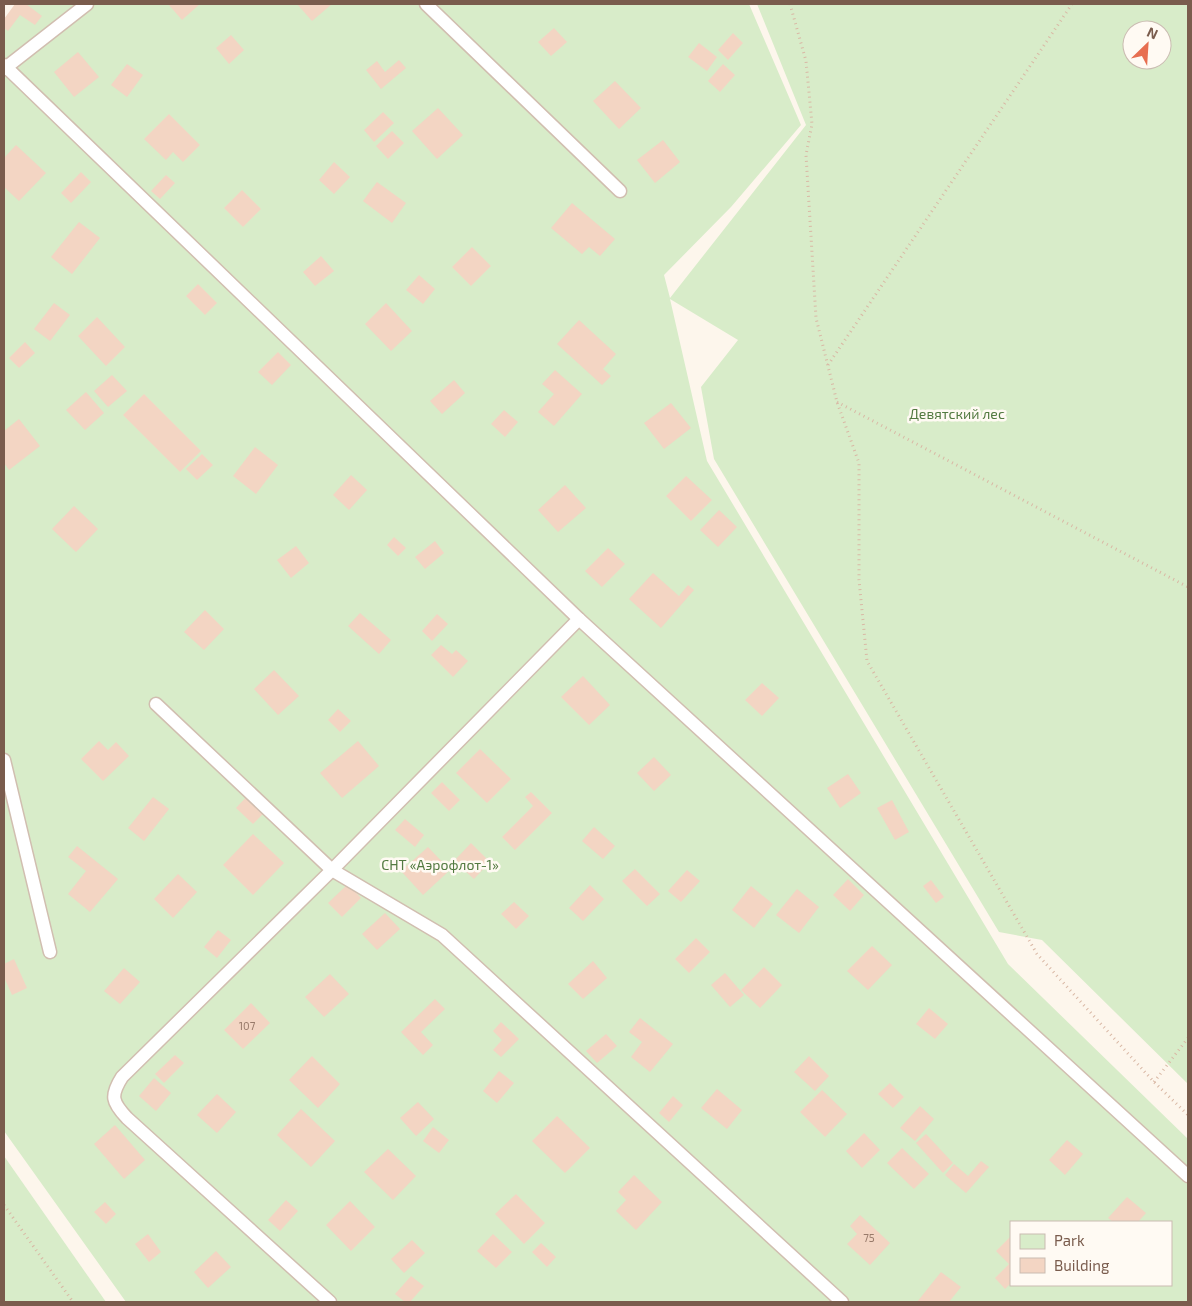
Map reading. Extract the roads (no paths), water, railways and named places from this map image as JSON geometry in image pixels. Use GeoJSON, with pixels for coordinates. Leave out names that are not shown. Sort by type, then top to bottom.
{"type":"FeatureCollection","features":[{"type":"Feature","properties":{"kind":"lane"},"geometry":{"type":"LineString","coordinates":[[87,4],[5,67],[579,619],[1188,1176]]}},
{"type":"Feature","properties":{"kind":"lane"},"geometry":{"type":"LineString","coordinates":[[426,4],[620,191]]}},
{"type":"Feature","properties":{"kind":"lane"},"geometry":{"type":"LineString","coordinates":[[330,1302],[127,1118],[113,1099],[114,1089],[122,1077],[332,870],[579,619]]}},
{"type":"Feature","properties":{"kind":"lane"},"geometry":{"type":"LineString","coordinates":[[156,704],[332,870],[442,935],[842,1302]]}},
{"type":"Feature","properties":{"kind":"lane"},"geometry":{"type":"LineString","coordinates":[[4,760],[50,952]]}},
{"type":"Feature","properties":{"kind":"park label","name":"Девятский лес"},"geometry":{"type":"Point","coordinates":[957,414]}},
{"type":"Feature","properties":{"kind":"park label","name":"СНТ «Аэрофлот-1»"},"geometry":{"type":"Point","coordinates":[440,865]}}]}
